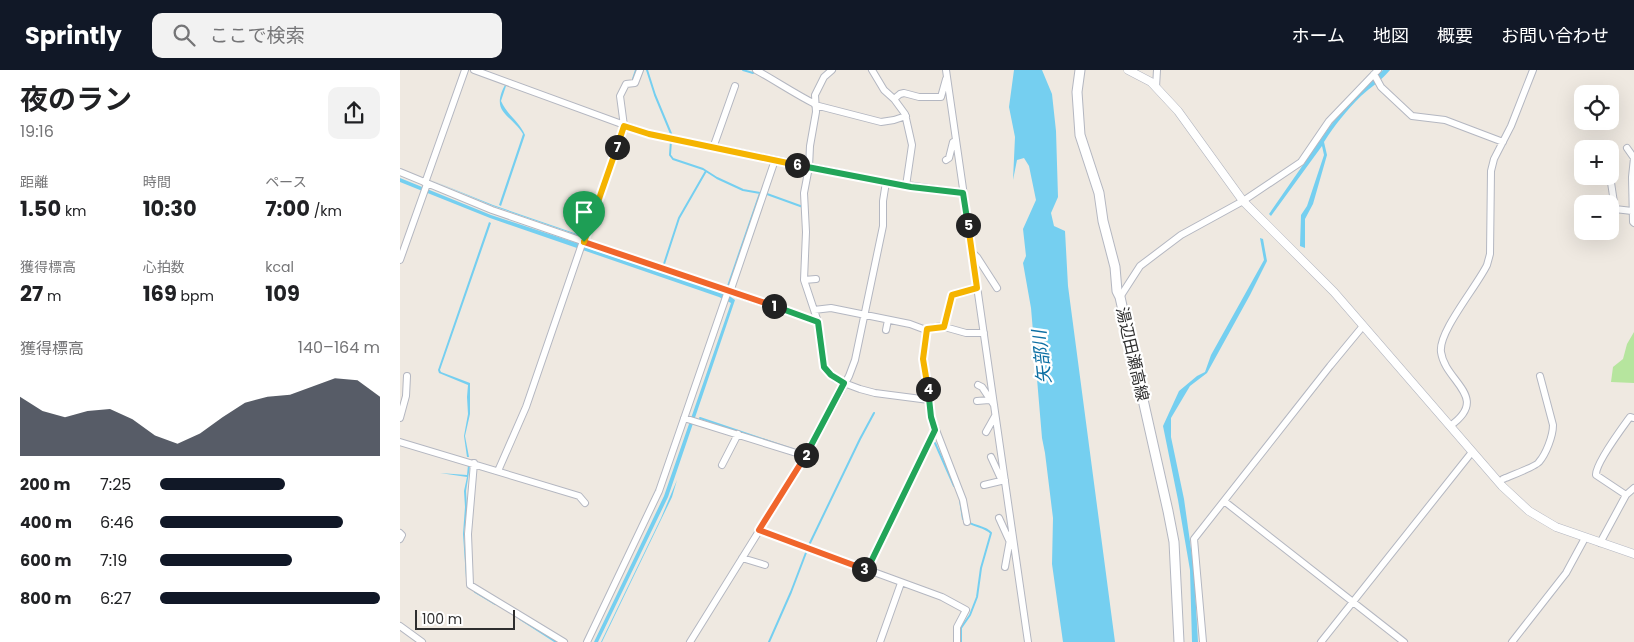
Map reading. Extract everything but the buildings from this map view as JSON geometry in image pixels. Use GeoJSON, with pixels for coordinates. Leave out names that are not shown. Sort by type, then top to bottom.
{"type":"FeatureCollection","features":[{"type":"Feature","properties":{"kind":"main road","name":"湯辺田瀬高線"},"geometry":{"type":"LineString","coordinates":[[1080,70],[1076,92],[1080,135],[1099,193],[1103,221],[1115,266],[1117,291],[1120,297],[1174,542],[1179,642]]}},
{"type":"Feature","properties":{"kind":"street"},"geometry":{"type":"LineString","coordinates":[[400,260],[464,70]]}},
{"type":"Feature","properties":{"kind":"street"},"geometry":{"type":"LineString","coordinates":[[474,70],[649,134],[906,186],[963,193]]}},
{"type":"Feature","properties":{"kind":"street"},"geometry":{"type":"LineString","coordinates":[[498,471],[526,406],[624,126],[620,96],[626,84],[635,83],[640,70]]}},
{"type":"Feature","properties":{"kind":"street"},"geometry":{"type":"LineString","coordinates":[[756,70],[815,105],[882,122],[906,116]]}},
{"type":"Feature","properties":{"kind":"street"},"geometry":{"type":"LineString","coordinates":[[832,70],[819,84],[815,94],[809,167],[804,193],[806,232],[804,280],[818,322],[824,367],[831,375],[844,383],[875,393],[929,400]]}},
{"type":"Feature","properties":{"kind":"street"},"geometry":{"type":"LineString","coordinates":[[872,70],[884,90],[894,99],[906,116],[912,145],[906,186]]}},
{"type":"Feature","properties":{"kind":"street"},"geometry":{"type":"LineString","coordinates":[[1128,70],[1151,82],[1178,111],[1243,201],[1317,275],[1364,326],[1502,486],[1529,511],[1556,527],[1634,554]]}},
{"type":"Feature","properties":{"kind":"street"},"geometry":{"type":"LineString","coordinates":[[1156,87],[1157,70]]}},
{"type":"Feature","properties":{"kind":"street"},"geometry":{"type":"LineString","coordinates":[[1450,426],[1466,412],[1468,404],[1464,393],[1443,359],[1442,343],[1447,330],[1487,265],[1490,254],[1491,171],[1494,158],[1511,126],[1533,70]]}},
{"type":"Feature","properties":{"kind":"street"},"geometry":{"type":"LineString","coordinates":[[1120,297],[1140,266],[1181,235],[1243,201],[1301,162],[1329,121],[1376,72]]}},
{"type":"Feature","properties":{"kind":"street"},"geometry":{"type":"LineString","coordinates":[[1376,72],[1380,87],[1412,116],[1445,120],[1503,142]]}},
{"type":"Feature","properties":{"kind":"street"},"geometry":{"type":"LineString","coordinates":[[894,99],[904,93],[919,96],[941,96],[947,73]]}},
{"type":"Feature","properties":{"kind":"street"},"geometry":{"type":"LineString","coordinates":[[947,73],[984,333],[992,403],[1028,642]]}},
{"type":"Feature","properties":{"kind":"street"},"geometry":{"type":"LineString","coordinates":[[713,148],[735,86]]}},
{"type":"Feature","properties":{"kind":"street"},"geometry":{"type":"LineString","coordinates":[[946,160],[949,158],[953,142],[956,141]]}},
{"type":"Feature","properties":{"kind":"street"},"geometry":{"type":"LineString","coordinates":[[1627,148],[1634,158],[1632,177],[1634,223]]}},
{"type":"Feature","properties":{"kind":"street"},"geometry":{"type":"LineString","coordinates":[[587,642],[659,492],[690,419],[727,294],[775,160]]}},
{"type":"Feature","properties":{"kind":"street"},"geometry":{"type":"LineString","coordinates":[[400,172],[492,210],[727,294],[818,322]]}},
{"type":"Feature","properties":{"kind":"street"},"geometry":{"type":"LineString","coordinates":[[690,642],[806,456],[855,360],[883,226],[883,201],[886,182]]}},
{"type":"Feature","properties":{"kind":"street"},"geometry":{"type":"LineString","coordinates":[[1611,185],[1615,209],[1632,211]]}},
{"type":"Feature","properties":{"kind":"street"},"geometry":{"type":"LineString","coordinates":[[972,252],[997,288]]}},
{"type":"Feature","properties":{"kind":"street"},"geometry":{"type":"LineString","coordinates":[[804,280],[816,279]]}},
{"type":"Feature","properties":{"kind":"street"},"geometry":{"type":"LineString","coordinates":[[944,327],[952,295],[977,288]]}},
{"type":"Feature","properties":{"kind":"street"},"geometry":{"type":"LineString","coordinates":[[814,310],[831,308],[910,324],[926,330],[933,327],[944,327],[966,333],[984,333]]}},
{"type":"Feature","properties":{"kind":"street"},"geometry":{"type":"LineString","coordinates":[[886,330],[888,320]]}},
{"type":"Feature","properties":{"kind":"street"},"geometry":{"type":"LineString","coordinates":[[1203,642],[1194,539],[1330,366],[1364,326]]}},
{"type":"Feature","properties":{"kind":"street"},"geometry":{"type":"LineString","coordinates":[[926,330],[923,359],[931,417],[963,500],[967,522]]}},
{"type":"Feature","properties":{"kind":"street"},"geometry":{"type":"LineString","coordinates":[[400,418],[406,396],[407,376]]}},
{"type":"Feature","properties":{"kind":"street"},"geometry":{"type":"LineString","coordinates":[[1503,479],[1539,463],[1548,447],[1553,433],[1553,426],[1540,376]]}},
{"type":"Feature","properties":{"kind":"street"},"geometry":{"type":"LineString","coordinates":[[978,385],[982,386],[992,403]]}},
{"type":"Feature","properties":{"kind":"street"},"geometry":{"type":"LineString","coordinates":[[977,401],[992,403]]}},
{"type":"Feature","properties":{"kind":"street"},"geometry":{"type":"LineString","coordinates":[[986,432],[995,415]]}},
{"type":"Feature","properties":{"kind":"street"},"geometry":{"type":"LineString","coordinates":[[1626,495],[1596,475],[1596,471],[1604,455],[1630,417],[1634,418]]}},
{"type":"Feature","properties":{"kind":"street"},"geometry":{"type":"LineString","coordinates":[[690,419],[806,456]]}},
{"type":"Feature","properties":{"kind":"street"},"geometry":{"type":"LineString","coordinates":[[867,570],[935,430]]}},
{"type":"Feature","properties":{"kind":"street"},"geometry":{"type":"LineString","coordinates":[[722,466],[738,434]]}},
{"type":"Feature","properties":{"kind":"street"},"geometry":{"type":"LineString","coordinates":[[400,442],[579,496],[585,503]]}},
{"type":"Feature","properties":{"kind":"street"},"geometry":{"type":"LineString","coordinates":[[753,445],[761,442]]}},
{"type":"Feature","properties":{"kind":"street"},"geometry":{"type":"LineString","coordinates":[[1321,642],[1472,452]]}},
{"type":"Feature","properties":{"kind":"street"},"geometry":{"type":"LineString","coordinates":[[991,457],[1003,480]]}},
{"type":"Feature","properties":{"kind":"street"},"geometry":{"type":"LineString","coordinates":[[474,463],[468,534],[470,585],[564,642]]}},
{"type":"Feature","properties":{"kind":"street"},"geometry":{"type":"LineString","coordinates":[[984,485],[1003,480]]}},
{"type":"Feature","properties":{"kind":"street"},"geometry":{"type":"LineString","coordinates":[[1600,543],[1626,495],[1634,488]]}},
{"type":"Feature","properties":{"kind":"street"},"geometry":{"type":"LineString","coordinates":[[1224,501],[1404,642]]}},
{"type":"Feature","properties":{"kind":"street"},"geometry":{"type":"LineString","coordinates":[[999,518],[1012,542],[1005,567]]}},
{"type":"Feature","properties":{"kind":"street"},"geometry":{"type":"LineString","coordinates":[[759,530],[942,597],[966,610],[957,627],[957,642]]}},
{"type":"Feature","properties":{"kind":"street"},"geometry":{"type":"LineString","coordinates":[[400,533],[402,535],[400,539]]}},
{"type":"Feature","properties":{"kind":"street"},"geometry":{"type":"LineString","coordinates":[[1512,642],[1566,573],[1585,538]]}},
{"type":"Feature","properties":{"kind":"street"},"geometry":{"type":"LineString","coordinates":[[742,558],[765,565]]}},
{"type":"Feature","properties":{"kind":"street"},"geometry":{"type":"LineString","coordinates":[[880,642],[901,583]]}},
{"type":"Feature","properties":{"kind":"street"},"geometry":{"type":"LineString","coordinates":[[400,626],[422,642]]}},
{"type":"Feature","properties":{"kind":"green space"},"geometry":{"type":"Polygon","coordinates":[[[1634,332],[1634,383],[1611,382],[1613,367],[1623,359],[1627,344],[1634,332]]]}},
{"type":"Feature","properties":{"kind":"water","name":"矢部川"},"geometry":{"type":"Polygon","coordinates":[[[1014,70],[1042,70],[1052,94],[1056,131],[1058,197],[1051,213],[1054,226],[1065,231],[1068,286],[1115,642],[1063,642],[1052,564],[1053,518],[1042,438],[1031,308],[1023,263],[1026,256],[1023,229],[1036,200],[1029,166],[1024,158],[1017,160],[1013,180],[1015,137],[1009,107],[1014,70]]]}},
{"type":"Feature","properties":{"kind":"water"},"geometry":{"type":"Polygon","coordinates":[[[1383,70],[1390,70],[1361,96],[1336,124],[1324,142],[1327,155],[1313,204],[1305,219],[1305,248],[1300,246],[1301,215],[1307,206],[1324,155],[1322,146],[1271,216],[1269,214],[1330,126],[1356,95],[1383,70]]]}},
{"type":"Feature","properties":{"kind":"water"},"geometry":{"type":"Polygon","coordinates":[[[505,85],[501,101],[525,135],[501,206],[499,205],[523,134],[501,108],[500,102],[501,94],[505,85]]]}},
{"type":"Feature","properties":{"kind":"water"},"geometry":{"type":"Polygon","coordinates":[[[400,178],[491,215],[728,295],[735,300],[668,497],[598,642],[594,642],[664,496],[731,303],[719,297],[490,218],[400,182],[400,178]]]}},
{"type":"Feature","properties":{"kind":"water"},"geometry":{"type":"Polygon","coordinates":[[[431,180],[493,205],[580,236],[493,206],[431,180]]]}},
{"type":"Feature","properties":{"kind":"water"},"geometry":{"type":"Polygon","coordinates":[[[489,222],[491,223],[440,370],[470,383],[470,414],[465,436],[469,457],[467,457],[464,436],[468,414],[468,385],[439,373],[438,370],[489,222]]]}},
{"type":"Feature","properties":{"kind":"water"},"geometry":{"type":"Polygon","coordinates":[[[1260,238],[1263,239],[1267,261],[1207,373],[1190,386],[1171,418],[1171,437],[1184,499],[1194,570],[1198,642],[1192,642],[1190,570],[1163,426],[1179,391],[1205,372],[1211,355],[1264,260],[1260,238]]]}},
{"type":"Feature","properties":{"kind":"water"},"geometry":{"type":"Polygon","coordinates":[[[468,465],[470,466],[466,491],[467,507],[464,534],[467,579],[463,534],[464,491],[467,477],[440,473],[467,475],[468,465]]]}},
{"type":"Feature","properties":{"kind":"water"},"geometry":{"type":"Polygon","coordinates":[[[677,480],[672,497],[601,642],[661,518],[677,480]]]}},
{"type":"Feature","properties":{"kind":"waterway"},"geometry":{"type":"LineString","coordinates":[[633,79],[636,70]]}},
{"type":"Feature","properties":{"kind":"waterway"},"geometry":{"type":"LineString","coordinates":[[647,70],[672,136]]}},
{"type":"Feature","properties":{"kind":"waterway"},"geometry":{"type":"LineString","coordinates":[[743,70],[753,73]]}},
{"type":"Feature","properties":{"kind":"waterway"},"geometry":{"type":"LineString","coordinates":[[671,140],[670,155],[673,159],[703,169],[743,190],[760,193],[728,286]]}},
{"type":"Feature","properties":{"kind":"waterway"},"geometry":{"type":"LineString","coordinates":[[664,264],[679,218],[706,171]]}},
{"type":"Feature","properties":{"kind":"waterway"},"geometry":{"type":"LineString","coordinates":[[767,194],[803,207]]}},
{"type":"Feature","properties":{"kind":"waterway"},"geometry":{"type":"LineString","coordinates":[[736,290],[742,291]]}},
{"type":"Feature","properties":{"kind":"waterway"},"geometry":{"type":"LineString","coordinates":[[744,293],[798,312]]}},
{"type":"Feature","properties":{"kind":"waterway"},"geometry":{"type":"LineString","coordinates":[[824,371],[833,381],[839,383]]}},
{"type":"Feature","properties":{"kind":"waterway"},"geometry":{"type":"LineString","coordinates":[[809,545],[874,413]]}},
{"type":"Feature","properties":{"kind":"waterway"},"geometry":{"type":"LineString","coordinates":[[700,418],[792,449]]}},
{"type":"Feature","properties":{"kind":"waterway"},"geometry":{"type":"LineString","coordinates":[[935,443],[954,486]]}},
{"type":"Feature","properties":{"kind":"waterway"},"geometry":{"type":"LineString","coordinates":[[765,527],[806,461]]}},
{"type":"Feature","properties":{"kind":"waterway"},"geometry":{"type":"LineString","coordinates":[[960,500],[963,519],[991,533],[981,568],[977,597],[970,615],[961,628],[961,642]]}},
{"type":"Feature","properties":{"kind":"waterway"},"geometry":{"type":"LineString","coordinates":[[769,642],[807,550]]}},
{"type":"Feature","properties":{"kind":"waterway"},"geometry":{"type":"LineString","coordinates":[[475,592],[495,604]]}},
{"type":"Feature","properties":{"kind":"waterway"},"geometry":{"type":"LineString","coordinates":[[520,619],[556,642]]}},
{"type":"Feature","properties":{"kind":"route"},"geometry":{"type":"LineString","coordinates":[[624,126],[649,134],[809,167],[911,187],[963,193],[977,288],[952,295],[944,327],[927,329],[923,359],[931,417],[935,430],[867,570],[759,530],[806,457],[844,383],[831,375],[824,367],[818,322],[584,242],[624,126]]}}]}
